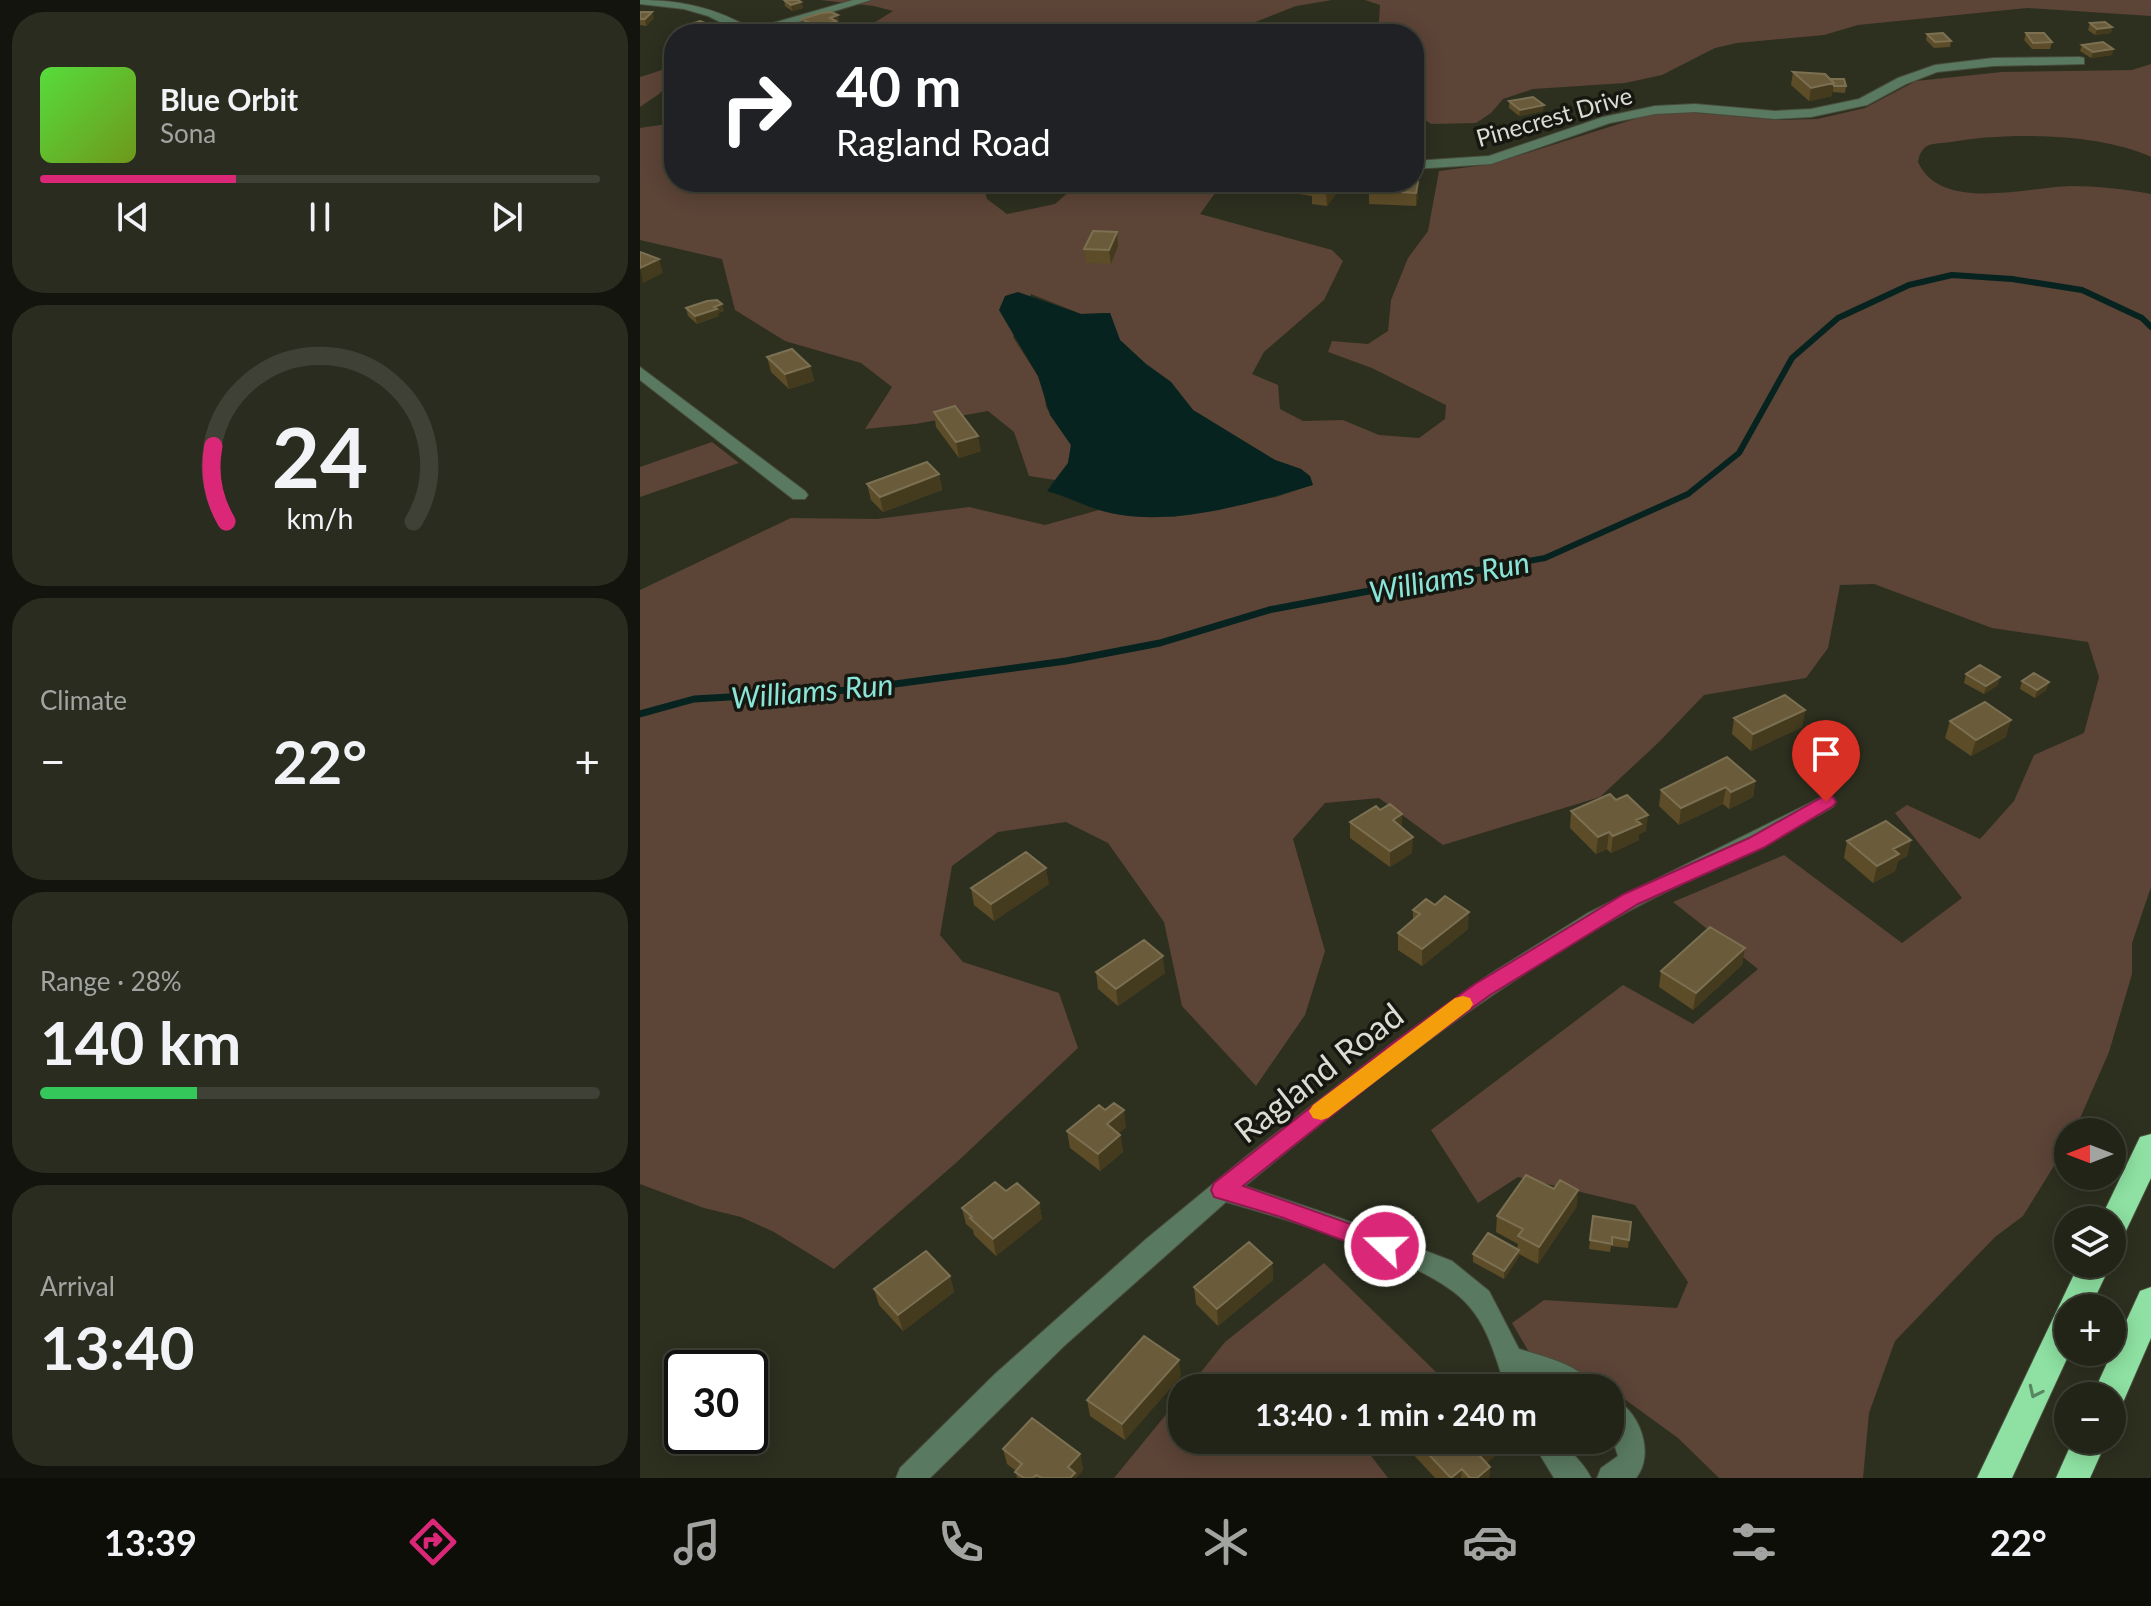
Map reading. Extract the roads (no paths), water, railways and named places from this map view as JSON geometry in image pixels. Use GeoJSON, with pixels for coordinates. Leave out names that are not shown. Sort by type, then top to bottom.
{"type":"FeatureCollection","features":[{"type":"Feature","properties":{"kind":"highway"},"geometry":{"type":"LineString","coordinates":[[2122,1206],[2151,1146]]}},
{"type":"Feature","properties":{"kind":"highway"},"geometry":{"type":"LineString","coordinates":[[2115,1382],[2151,1301]]}},
{"type":"Feature","properties":{"kind":"highway"},"geometry":{"type":"LineString","coordinates":[[1994,1478],[2054,1351]]}},
{"type":"Feature","properties":{"kind":"highway"},"geometry":{"type":"LineString","coordinates":[[2073,1478],[2084,1454]]}},
{"type":"Feature","properties":{"kind":"street"},"geometry":{"type":"LineString","coordinates":[[782,24],[865,0]]}},
{"type":"Feature","properties":{"kind":"street"},"geometry":{"type":"LineString","coordinates":[[640,1],[701,8],[733,24]]}},
{"type":"Feature","properties":{"kind":"street","name":"Pinecrest Drive"},"geometry":{"type":"LineString","coordinates":[[1424,164],[1491,160],[1607,120],[1655,110],[1695,108],[1775,115],[1811,113],[1863,102],[1918,74],[1935,69],[1978,63],[2080,61]]}},
{"type":"Feature","properties":{"kind":"street"},"geometry":{"type":"LineString","coordinates":[[640,372],[799,495]]}},
{"type":"Feature","properties":{"kind":"street","name":"Ragland Road"},"geometry":{"type":"LineString","coordinates":[[910,1478],[994,1392],[1083,1308],[1222,1190],[1389,1057],[1482,989],[1631,899],[1756,843],[1826,802]]}},
{"type":"Feature","properties":{"kind":"street"},"geometry":{"type":"LineString","coordinates":[[1222,1190],[1284,1208],[1435,1265],[1462,1281],[1481,1300],[1514,1374]]}},
{"type":"Feature","properties":{"kind":"street"},"geometry":{"type":"LineString","coordinates":[[1508,1358],[1554,1374]]}},
{"type":"Feature","properties":{"kind":"street"},"geometry":{"type":"LineString","coordinates":[[1611,1478],[1629,1465],[1633,1450],[1624,1428]]}},
{"type":"Feature","properties":{"kind":"street"},"geometry":{"type":"LineString","coordinates":[[1554,1454],[1566,1471],[1577,1478]]}},
{"type":"Feature","properties":{"kind":"water"},"geometry":{"type":"Polygon","coordinates":[[[1018,292],[1081,314],[1110,313],[1120,340],[1171,382],[1193,410],[1275,460],[1301,469],[1310,476],[1313,485],[1235,507],[1151,517],[1099,510],[1047,491],[1068,463],[1071,445],[1050,415],[1038,376],[999,310],[1005,296],[1018,292]]]}},
{"type":"Feature","properties":{"kind":"waterway","name":"Williams Run"},"geometry":{"type":"LineString","coordinates":[[1501,566],[1545,558],[1688,494],[1739,453],[1792,358],[1838,318],[1909,285],[1952,275],[2012,279],[2082,290],[2142,318],[2151,327]]}},
{"type":"Feature","properties":{"kind":"waterway","name":"Williams Run"},"geometry":{"type":"LineString","coordinates":[[640,714],[694,699],[850,690],[1066,661],[1160,643],[1269,610],[1501,566]]}},
{"type":"Feature","properties":{"kind":"waterway","name":"Williams Run"},"geometry":{"type":"LineString","coordinates":[[1490,568],[1501,566]]}}]}
